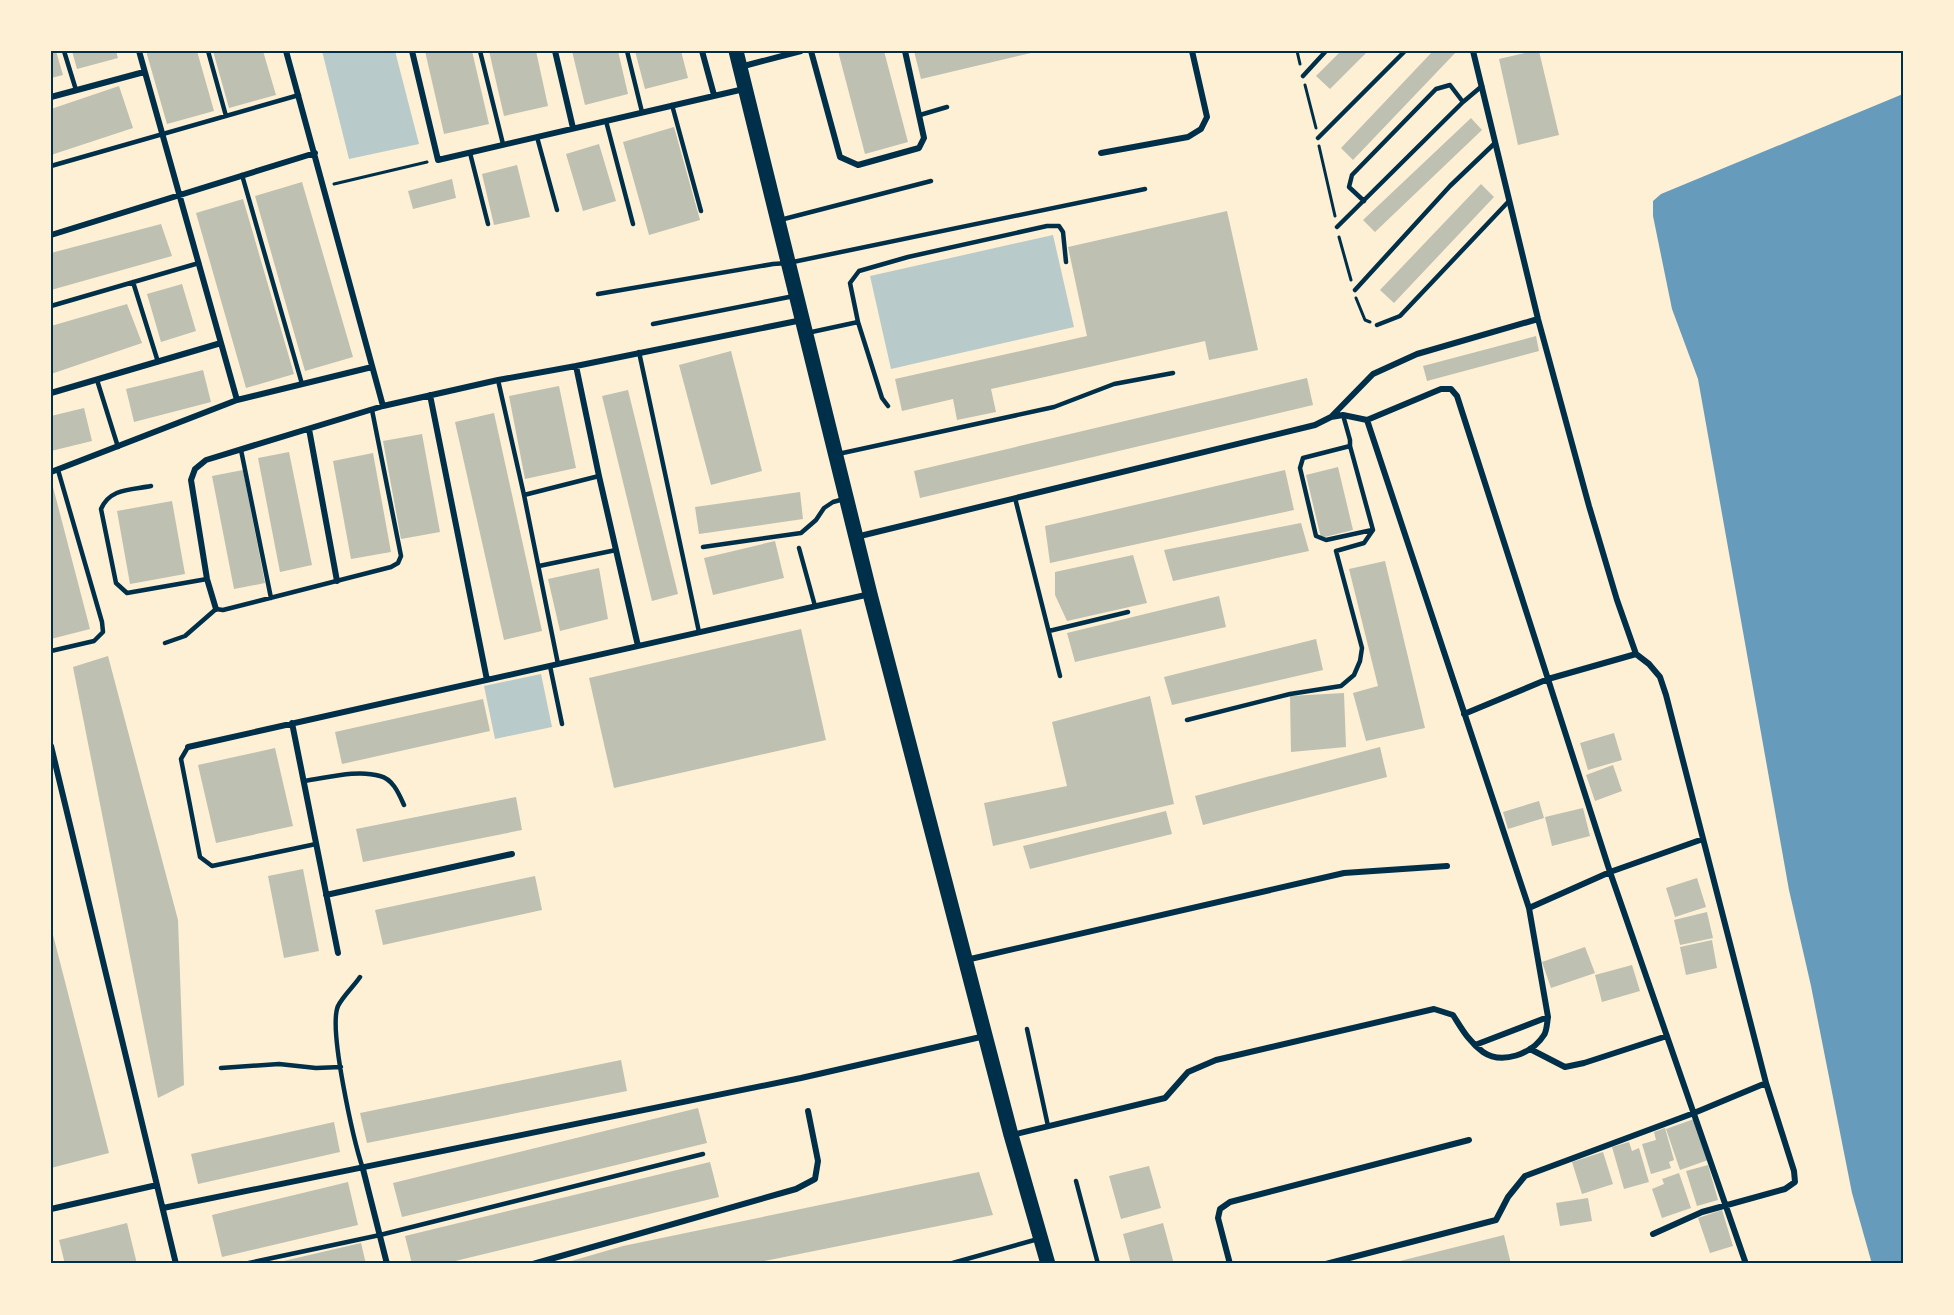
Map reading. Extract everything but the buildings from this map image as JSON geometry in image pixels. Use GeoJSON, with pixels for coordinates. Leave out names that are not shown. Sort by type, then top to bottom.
{"type":"FeatureCollection","features":[{"type":"Feature","properties":{"kind":"main road"},"geometry":{"type":"LineString","coordinates":[[736,51],[870,594],[1011,1135],[1048,1264]]}},
{"type":"Feature","properties":{"kind":"street"},"geometry":{"type":"LineString","coordinates":[[139,51],[237,400]]}},
{"type":"Feature","properties":{"kind":"street"},"geometry":{"type":"LineString","coordinates":[[286,51],[383,406]]}},
{"type":"Feature","properties":{"kind":"street"},"geometry":{"type":"LineString","coordinates":[[412,51],[438,160],[745,88]]}},
{"type":"Feature","properties":{"kind":"street"},"geometry":{"type":"LineString","coordinates":[[555,51],[573,128]]}},
{"type":"Feature","properties":{"kind":"street"},"geometry":{"type":"LineString","coordinates":[[702,51],[714,95]]}},
{"type":"Feature","properties":{"kind":"street"},"geometry":{"type":"LineString","coordinates":[[740,67],[801,51]]}},
{"type":"Feature","properties":{"kind":"street"},"geometry":{"type":"LineString","coordinates":[[811,51],[840,158],[858,165],[919,148],[924,138],[905,51]]}},
{"type":"Feature","properties":{"kind":"street"},"geometry":{"type":"LineString","coordinates":[[1101,153],[1188,137],[1201,129],[1207,117],[1192,51]]}},
{"type":"Feature","properties":{"kind":"street"},"geometry":{"type":"LineString","coordinates":[[1473,51],[1538,319],[1588,506],[1636,654],[1660,677],[1666,695],[1766,1083],[1794,1171],[1795,1182],[1785,1189],[1694,1215],[1653,1234]]}},
{"type":"Feature","properties":{"kind":"street"},"geometry":{"type":"LineString","coordinates":[[51,97],[144,72]]}},
{"type":"Feature","properties":{"kind":"street"},"geometry":{"type":"LineString","coordinates":[[51,235],[315,153]]}},
{"type":"Feature","properties":{"kind":"street"},"geometry":{"type":"LineString","coordinates":[[1331,417],[1373,374],[1417,354],[1538,319]]}},
{"type":"Feature","properties":{"kind":"street"},"geometry":{"type":"LineString","coordinates":[[216,609],[207,579],[191,480],[195,469],[206,460],[383,406],[430,395],[639,352],[804,326]]}},
{"type":"Feature","properties":{"kind":"street"},"geometry":{"type":"LineString","coordinates":[[51,393],[221,343]]}},
{"type":"Feature","properties":{"kind":"street"},"geometry":{"type":"LineString","coordinates":[[576,366],[638,646]]}},
{"type":"Feature","properties":{"kind":"street"},"geometry":{"type":"LineString","coordinates":[[54,471],[237,400],[372,367]]}},
{"type":"Feature","properties":{"kind":"street"},"geometry":{"type":"LineString","coordinates":[[856,537],[1315,425],[1331,417],[1343,415],[1367,420],[1441,388],[1451,389],[1457,396],[1610,872],[1746,1264]]}},
{"type":"Feature","properties":{"kind":"street"},"geometry":{"type":"LineString","coordinates":[[430,395],[487,680]]}},
{"type":"Feature","properties":{"kind":"street"},"geometry":{"type":"LineString","coordinates":[[1011,1135],[1165,1098],[1188,1072],[1216,1060],[1434,1009],[1453,1015],[1467,1038],[1485,1054],[1509,1059],[1530,1049],[1545,1034],[1548,1017],[1528,908],[1367,420]]}},
{"type":"Feature","properties":{"kind":"street"},"geometry":{"type":"LineString","coordinates":[[309,429],[337,581]]}},
{"type":"Feature","properties":{"kind":"street"},"geometry":{"type":"LineString","coordinates":[[188,747],[870,594]]}},
{"type":"Feature","properties":{"kind":"street"},"geometry":{"type":"LineString","coordinates":[[1464,714],[1548,679],[1636,654]]}},
{"type":"Feature","properties":{"kind":"street"},"geometry":{"type":"LineString","coordinates":[[292,723],[338,953]]}},
{"type":"Feature","properties":{"kind":"street"},"geometry":{"type":"LineString","coordinates":[[51,746],[176,1264]]}},
{"type":"Feature","properties":{"kind":"street"},"geometry":{"type":"LineString","coordinates":[[1528,908],[1610,872],[1702,838]]}},
{"type":"Feature","properties":{"kind":"street"},"geometry":{"type":"LineString","coordinates":[[326,895],[512,854]]}},
{"type":"Feature","properties":{"kind":"street"},"geometry":{"type":"LineString","coordinates":[[966,960],[1344,873],[1447,866]]}},
{"type":"Feature","properties":{"kind":"street"},"geometry":{"type":"LineString","coordinates":[[1475,1045],[1548,1017]]}},
{"type":"Feature","properties":{"kind":"street"},"geometry":{"type":"LineString","coordinates":[[163,1208],[801,1078],[986,1036]]}},
{"type":"Feature","properties":{"kind":"street"},"geometry":{"type":"LineString","coordinates":[[1530,1049],[1565,1067],[1667,1036]]}},
{"type":"Feature","properties":{"kind":"street"},"geometry":{"type":"LineString","coordinates":[[1326,1264],[1496,1220],[1508,1197],[1525,1176],[1694,1113],[1766,1083]]}},
{"type":"Feature","properties":{"kind":"street"},"geometry":{"type":"LineString","coordinates":[[533,1264],[796,1189],[815,1179],[818,1161],[808,1111]]}},
{"type":"Feature","properties":{"kind":"street"},"geometry":{"type":"LineString","coordinates":[[1230,1264],[1218,1218],[1220,1209],[1230,1202],[1469,1140]]}},
{"type":"Feature","properties":{"kind":"street"},"geometry":{"type":"LineString","coordinates":[[363,1169],[387,1264]]}},
{"type":"Feature","properties":{"kind":"street"},"geometry":{"type":"LineString","coordinates":[[51,1209],[157,1185]]}},
{"type":"Feature","properties":{"kind":"lane"},"geometry":{"type":"LineString","coordinates":[[64,51],[76,90]]}},
{"type":"Feature","properties":{"kind":"lane"},"geometry":{"type":"LineString","coordinates":[[208,51],[226,116]]}},
{"type":"Feature","properties":{"kind":"lane"},"geometry":{"type":"LineString","coordinates":[[480,51],[503,144]]}},
{"type":"Feature","properties":{"kind":"lane"},"geometry":{"type":"LineString","coordinates":[[627,51],[642,112]]}},
{"type":"Feature","properties":{"kind":"lane"},"geometry":{"type":"LineString","coordinates":[[1318,138],[1405,51]]}},
{"type":"Feature","properties":{"kind":"lane"},"geometry":{"type":"LineString","coordinates":[[1303,76],[1324,52]]}},
{"type":"Feature","properties":{"kind":"lane"},"geometry":{"type":"LineString","coordinates":[[1364,201],[1350,187],[1352,175],[1436,89],[1450,85],[1463,102]]}},
{"type":"Feature","properties":{"kind":"lane"},"geometry":{"type":"LineString","coordinates":[[1337,227],[1482,86]]}},
{"type":"Feature","properties":{"kind":"lane"},"geometry":{"type":"LineString","coordinates":[[51,166],[299,95]]}},
{"type":"Feature","properties":{"kind":"lane"},"geometry":{"type":"LineString","coordinates":[[672,105],[701,211]]}},
{"type":"Feature","properties":{"kind":"lane"},"geometry":{"type":"LineString","coordinates":[[920,115],[947,107]]}},
{"type":"Feature","properties":{"kind":"lane"},"geometry":{"type":"LineString","coordinates":[[606,121],[633,224]]}},
{"type":"Feature","properties":{"kind":"lane"},"geometry":{"type":"LineString","coordinates":[[537,136],[557,210]]}},
{"type":"Feature","properties":{"kind":"lane"},"geometry":{"type":"LineString","coordinates":[[1354,290],[1450,186],[1495,143]]}},
{"type":"Feature","properties":{"kind":"lane"},"geometry":{"type":"LineString","coordinates":[[470,153],[488,224]]}},
{"type":"Feature","properties":{"kind":"lane"},"geometry":{"type":"LineString","coordinates":[[242,175],[302,384]]}},
{"type":"Feature","properties":{"kind":"lane"},"geometry":{"type":"LineString","coordinates":[[778,220],[931,181]]}},
{"type":"Feature","properties":{"kind":"lane"},"geometry":{"type":"LineString","coordinates":[[598,294],[788,263],[1145,189]]}},
{"type":"Feature","properties":{"kind":"lane"},"geometry":{"type":"LineString","coordinates":[[1377,325],[1400,316],[1509,201]]}},
{"type":"Feature","properties":{"kind":"lane"},"geometry":{"type":"LineString","coordinates":[[888,406],[882,398],[858,322],[850,283],[858,271],[908,257],[1047,226],[1059,226],[1063,232],[1066,262]]}},
{"type":"Feature","properties":{"kind":"lane"},"geometry":{"type":"LineString","coordinates":[[51,306],[199,263]]}},
{"type":"Feature","properties":{"kind":"lane"},"geometry":{"type":"LineString","coordinates":[[133,282],[158,362]]}},
{"type":"Feature","properties":{"kind":"lane"},"geometry":{"type":"LineString","coordinates":[[653,324],[796,295]]}},
{"type":"Feature","properties":{"kind":"lane"},"geometry":{"type":"LineString","coordinates":[[804,326],[858,322]]}},
{"type":"Feature","properties":{"kind":"lane"},"geometry":{"type":"LineString","coordinates":[[639,352],[699,632]]}},
{"type":"Feature","properties":{"kind":"lane"},"geometry":{"type":"LineString","coordinates":[[836,455],[1054,407],[1114,384],[1173,373]]}},
{"type":"Feature","properties":{"kind":"lane"},"geometry":{"type":"LineString","coordinates":[[97,380],[118,447]]}},
{"type":"Feature","properties":{"kind":"lane"},"geometry":{"type":"LineString","coordinates":[[498,380],[558,664]]}},
{"type":"Feature","properties":{"kind":"lane"},"geometry":{"type":"LineString","coordinates":[[165,643],[185,636],[216,609],[271,598],[391,567],[398,563],[401,556],[372,410]]}},
{"type":"Feature","properties":{"kind":"lane"},"geometry":{"type":"LineString","coordinates":[[1343,415],[1373,530]]}},
{"type":"Feature","properties":{"kind":"lane"},"geometry":{"type":"LineString","coordinates":[[1350,446],[1303,458],[1300,468],[1316,536],[1326,540],[1373,530]]}},
{"type":"Feature","properties":{"kind":"lane"},"geometry":{"type":"LineString","coordinates":[[241,450],[271,598]]}},
{"type":"Feature","properties":{"kind":"lane"},"geometry":{"type":"LineString","coordinates":[[51,651],[94,641],[103,632],[102,622],[54,471]]}},
{"type":"Feature","properties":{"kind":"lane"},"geometry":{"type":"LineString","coordinates":[[524,495],[599,476]]}},
{"type":"Feature","properties":{"kind":"lane"},"geometry":{"type":"LineString","coordinates":[[151,486],[114,493],[105,500],[102,509],[116,583],[127,593],[207,579]]}},
{"type":"Feature","properties":{"kind":"lane"},"geometry":{"type":"LineString","coordinates":[[703,547],[801,533],[816,520],[824,508],[832,502],[847,498]]}},
{"type":"Feature","properties":{"kind":"lane"},"geometry":{"type":"LineString","coordinates":[[1015,498],[1060,676]]}},
{"type":"Feature","properties":{"kind":"lane"},"geometry":{"type":"LineString","coordinates":[[1187,720],[1290,694],[1341,686],[1354,675],[1362,648],[1336,551],[1364,543],[1373,530]]}},
{"type":"Feature","properties":{"kind":"lane"},"geometry":{"type":"LineString","coordinates":[[799,548],[815,606]]}},
{"type":"Feature","properties":{"kind":"lane"},"geometry":{"type":"LineString","coordinates":[[539,566],[616,550]]}},
{"type":"Feature","properties":{"kind":"lane"},"geometry":{"type":"LineString","coordinates":[[1049,631],[1128,612]]}},
{"type":"Feature","properties":{"kind":"lane"},"geometry":{"type":"LineString","coordinates":[[550,666],[562,724]]}},
{"type":"Feature","properties":{"kind":"lane"},"geometry":{"type":"LineString","coordinates":[[188,747],[181,759],[200,857],[212,866],[315,844]]}},
{"type":"Feature","properties":{"kind":"lane"},"geometry":{"type":"LineString","coordinates":[[304,781],[361,774],[382,776],[397,789],[404,805]]}},
{"type":"Feature","properties":{"kind":"lane"},"geometry":{"type":"LineString","coordinates":[[360,977],[338,1006],[336,1029],[354,1144],[363,1169]]}},
{"type":"Feature","properties":{"kind":"lane"},"geometry":{"type":"LineString","coordinates":[[1027,1029],[1048,1126]]}},
{"type":"Feature","properties":{"kind":"lane"},"geometry":{"type":"LineString","coordinates":[[221,1068],[279,1064],[316,1068],[341,1067]]}},
{"type":"Feature","properties":{"kind":"lane"},"geometry":{"type":"LineString","coordinates":[[244,1264],[380,1235],[703,1154]]}},
{"type":"Feature","properties":{"kind":"lane"},"geometry":{"type":"LineString","coordinates":[[1076,1181],[1098,1264]]}},
{"type":"Feature","properties":{"kind":"lane"},"geometry":{"type":"LineString","coordinates":[[948,1264],[1041,1239]]}},
{"type":"Feature","properties":{"kind":"path"},"geometry":{"type":"LineString","coordinates":[[1297,51],[1356,300],[1365,320],[1377,325]]}},
{"type":"Feature","properties":{"kind":"path"},"geometry":{"type":"LineString","coordinates":[[323,187],[438,160]]}},
{"type":"Feature","properties":{"kind":"shaded area"},"geometry":{"type":"Polygon","coordinates":[[[322,51],[395,51],[419,144],[349,159],[322,51]]]}},
{"type":"Feature","properties":{"kind":"shaded area"},"geometry":{"type":"Polygon","coordinates":[[[1053,235],[1074,327],[891,369],[870,276],[1053,235]]]}},
{"type":"Feature","properties":{"kind":"shaded area"},"geometry":{"type":"Polygon","coordinates":[[[541,674],[552,727],[495,739],[484,686],[541,674]]]}},
{"type":"Feature","properties":{"kind":"water"},"geometry":{"type":"Polygon","coordinates":[[[1903,94],[1903,1264],[1872,1264],[1852,1193],[1811,986],[1789,890],[1698,379],[1672,309],[1653,216],[1653,201],[1661,194],[1903,94]]]}}]}
